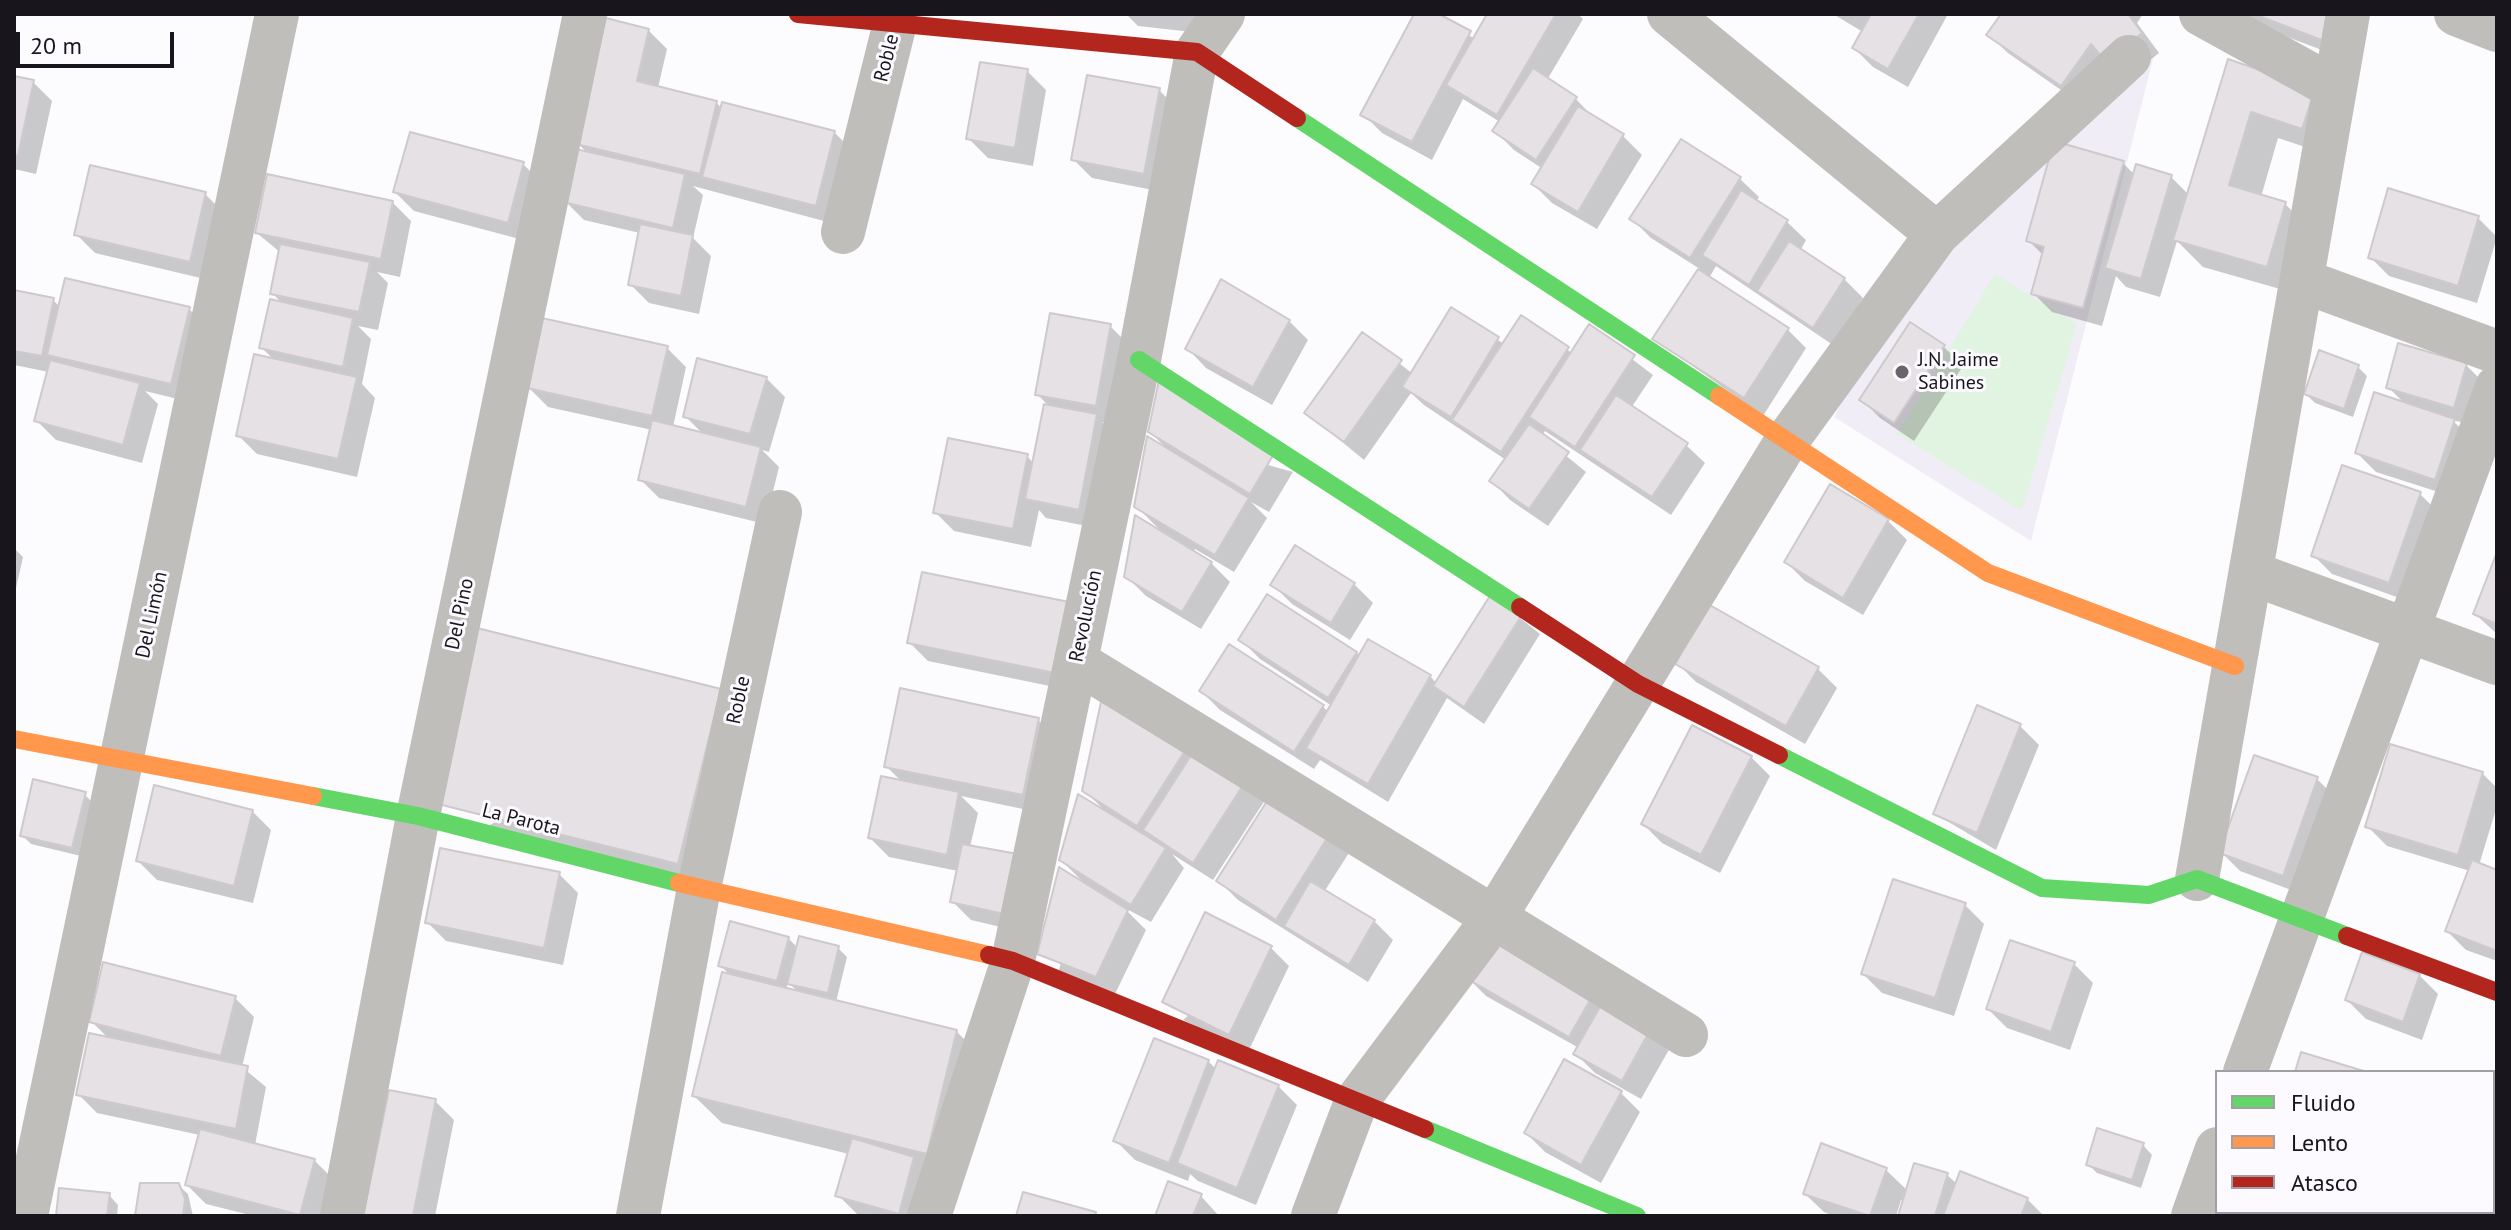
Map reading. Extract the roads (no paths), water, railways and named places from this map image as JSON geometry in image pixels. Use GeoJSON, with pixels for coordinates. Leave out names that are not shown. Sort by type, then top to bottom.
{"type":"FeatureCollection","features":[{"type":"Feature","properties":{"kind":"street","name":"Del Limón"},"geometry":{"type":"LineString","coordinates":[[26,1216],[277,14]]}},
{"type":"Feature","properties":{"kind":"street","name":"Del Pino"},"geometry":{"type":"LineString","coordinates":[[342,1216],[418,816],[585,14]]}},
{"type":"Feature","properties":{"kind":"street"},"geometry":{"type":"LineString","coordinates":[[798,14],[1197,52],[1988,573],[2235,666]]}},
{"type":"Feature","properties":{"kind":"street","name":"Revolución"},"geometry":{"type":"LineString","coordinates":[[929,1216],[1013,961],[1139,360],[1197,52],[1223,14]]}},
{"type":"Feature","properties":{"kind":"street"},"geometry":{"type":"LineString","coordinates":[[1669,14],[1937,234]]}},
{"type":"Feature","properties":{"kind":"street"},"geometry":{"type":"LineString","coordinates":[[2201,14],[2333,87]]}},
{"type":"Feature","properties":{"kind":"street"},"geometry":{"type":"LineString","coordinates":[[2197,879],[2348,14]]}},
{"type":"Feature","properties":{"kind":"street"},"geometry":{"type":"LineString","coordinates":[[2456,14],[2497,30]]}},
{"type":"Feature","properties":{"kind":"street","name":"Roble"},"geometry":{"type":"LineString","coordinates":[[843,232],[895,23]]}},
{"type":"Feature","properties":{"kind":"street"},"geometry":{"type":"LineString","coordinates":[[1313,1216],[1356,1102],[1494,918],[1786,442],[1937,234],[2129,57]]}},
{"type":"Feature","properties":{"kind":"street"},"geometry":{"type":"LineString","coordinates":[[2303,281],[2497,352]]}},
{"type":"Feature","properties":{"kind":"street"},"geometry":{"type":"LineString","coordinates":[[1139,360],[1638,684],[2042,888],[2149,895],[2197,879],[2497,992]]}},
{"type":"Feature","properties":{"kind":"street"},"geometry":{"type":"LineString","coordinates":[[2246,1070],[2497,387]]}},
{"type":"Feature","properties":{"kind":"street","name":"Roble"},"geometry":{"type":"LineString","coordinates":[[638,1216],[699,888],[780,512]]}},
{"type":"Feature","properties":{"kind":"street"},"geometry":{"type":"LineString","coordinates":[[2251,573],[2497,663]]}},
{"type":"Feature","properties":{"kind":"street"},"geometry":{"type":"LineString","coordinates":[[1077,662],[1686,1035]]}},
{"type":"Feature","properties":{"kind":"street","name":"La Parota"},"geometry":{"type":"LineString","coordinates":[[14,739],[122,757],[418,816],[699,888],[1013,961],[1637,1216]]}},
{"type":"Feature","properties":{"kind":"street"},"geometry":{"type":"LineString","coordinates":[[2204,1200],[2215,1157]]}},
{"type":"Feature","properties":{"kind":"place","name":"J.N. Jaime Sabines"},"geometry":{"type":"Point","coordinates":[1902,372]}}]}
